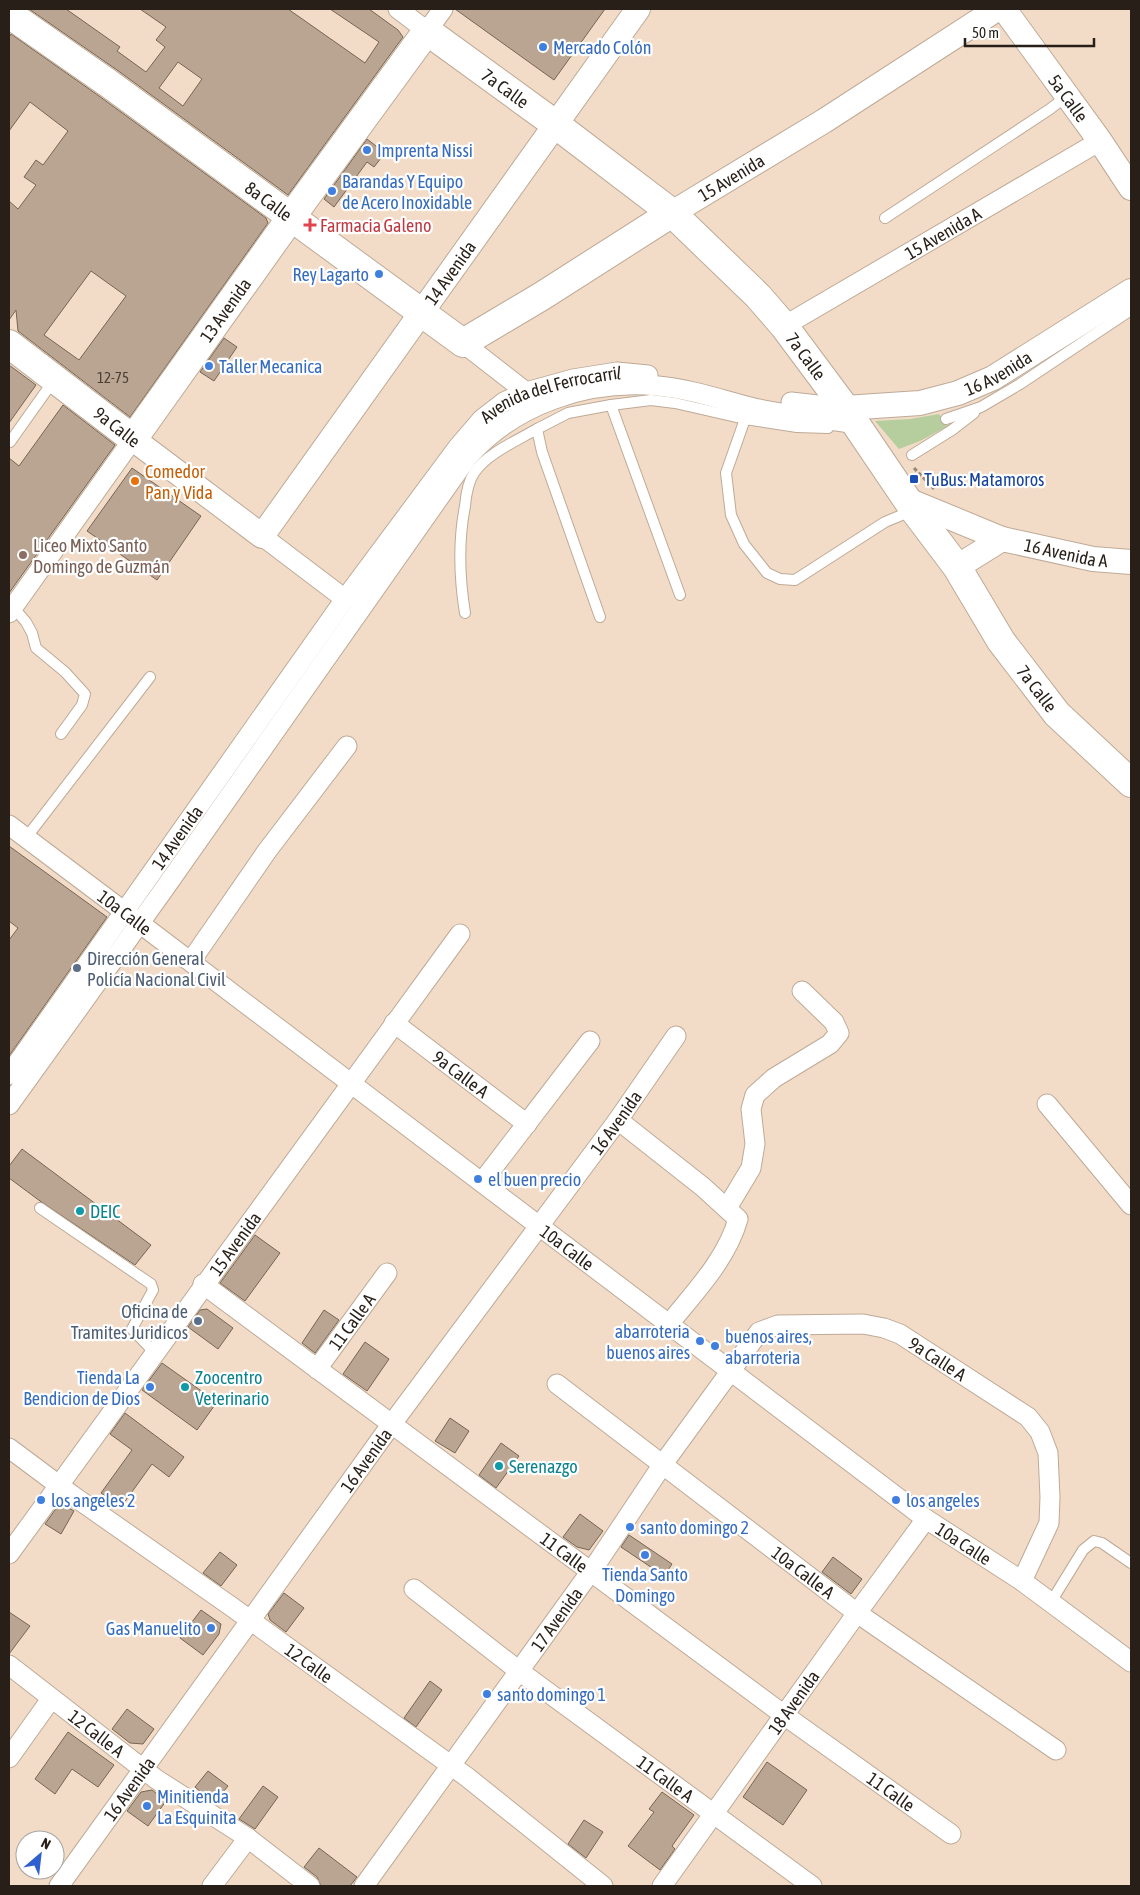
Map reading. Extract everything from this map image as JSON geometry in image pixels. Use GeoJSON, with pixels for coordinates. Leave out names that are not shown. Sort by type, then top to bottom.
{"type":"FeatureCollection","features":[{"type":"Feature","properties":{"kind":"main road","name":"8a Calle"},"geometry":{"type":"LineString","coordinates":[[9,14],[110,80],[291,217],[464,343]]}},
{"type":"Feature","properties":{"kind":"main road","name":"7a Calle"},"geometry":{"type":"LineString","coordinates":[[427,31],[555,124],[672,213],[744,282],[784,326],[854,421],[912,506],[957,567],[1002,641],[1057,714],[1131,783]]}},
{"type":"Feature","properties":{"kind":"main road","name":"13 Avenida"},"geometry":{"type":"LineString","coordinates":[[133,439],[291,217],[427,31]]}},
{"type":"Feature","properties":{"kind":"main road","name":"15 Avenida"},"geometry":{"type":"LineString","coordinates":[[464,343],[672,213]]}},
{"type":"Feature","properties":{"kind":"main road","name":"9a Calle"},"geometry":{"type":"LineString","coordinates":[[9,344],[133,439]]}},
{"type":"Feature","properties":{"kind":"street","name":"7a Calle"},"geometry":{"type":"LineString","coordinates":[[398,9],[427,31]]}},
{"type":"Feature","properties":{"kind":"street","name":"13 Avenida"},"geometry":{"type":"LineString","coordinates":[[427,31],[443,9]]}},
{"type":"Feature","properties":{"kind":"street","name":"14 Avenida"},"geometry":{"type":"LineString","coordinates":[[262,536],[638,9]]}},
{"type":"Feature","properties":{"kind":"street","name":"15 Avenida"},"geometry":{"type":"LineString","coordinates":[[672,213],[824,121],[997,9]]}},
{"type":"Feature","properties":{"kind":"street","name":"5a Calle"},"geometry":{"type":"LineString","coordinates":[[1004,9],[1100,141],[1131,188]]}},
{"type":"Feature","properties":{"kind":"street","name":"15 Avenida A"},"geometry":{"type":"LineString","coordinates":[[784,326],[1100,141]]}},
{"type":"Feature","properties":{"kind":"street","name":"16 Avenida"},"geometry":{"type":"LineString","coordinates":[[854,421],[958,393],[993,378],[1131,291]]}},
{"type":"Feature","properties":{"kind":"street","name":"8a Calle"},"geometry":{"type":"LineString","coordinates":[[464,343],[526,392]]}},
{"type":"Feature","properties":{"kind":"street","name":"Avenida del Ferrocarril"},"geometry":{"type":"LineString","coordinates":[[345,599],[458,447],[482,419],[504,402],[526,392],[573,379],[618,372],[682,378],[759,397],[804,404],[854,421]]}},
{"type":"Feature","properties":{"kind":"street"},"geometry":{"type":"LineString","coordinates":[[132,917],[162,892],[467,458],[491,434],[534,406],[590,390],[627,385],[658,386],[704,394],[764,409],[854,421]]}},
{"type":"Feature","properties":{"kind":"street","name":"13 Avenida"},"geometry":{"type":"LineString","coordinates":[[11,610],[133,439]]}},
{"type":"Feature","properties":{"kind":"street","name":"9a Calle"},"geometry":{"type":"LineString","coordinates":[[133,439],[345,599]]}},
{"type":"Feature","properties":{"kind":"street","name":"16 Avenida A"},"geometry":{"type":"LineString","coordinates":[[912,506],[1002,539],[1093,558],[1131,562]]}},
{"type":"Feature","properties":{"kind":"street","name":"16 Avenida A"},"geometry":{"type":"LineString","coordinates":[[957,567],[1002,539]]}},
{"type":"Feature","properties":{"kind":"street","name":"14 Avenida"},"geometry":{"type":"LineString","coordinates":[[9,1105],[132,917],[345,599]]}},
{"type":"Feature","properties":{"kind":"street"},"geometry":{"type":"LineString","coordinates":[[190,961],[267,851],[347,746]]}},
{"type":"Feature","properties":{"kind":"street","name":"10a Calle"},"geometry":{"type":"LineString","coordinates":[[9,826],[132,917],[926,1519],[1022,1581],[1130,1658]]}},
{"type":"Feature","properties":{"kind":"street","name":"14 Avenida"},"geometry":{"type":"LineString","coordinates":[[9,1076],[132,917]]}},
{"type":"Feature","properties":{"kind":"street","name":"15 Avenida"},"geometry":{"type":"LineString","coordinates":[[9,1554],[203,1284],[460,934]]}},
{"type":"Feature","properties":{"kind":"street"},"geometry":{"type":"LineString","coordinates":[[669,1324],[699,1287],[734,1235],[733,1213],[751,1168],[755,1144],[752,1109],[755,1095],[774,1078],[830,1044],[839,1033],[834,1022],[802,990]]}},
{"type":"Feature","properties":{"kind":"street","name":"9a Calle A"},"geometry":{"type":"LineString","coordinates":[[394,1023],[527,1124]]}},
{"type":"Feature","properties":{"kind":"street","name":"16 Avenida"},"geometry":{"type":"LineString","coordinates":[[59,1886],[249,1620],[618,1120],[676,1036]]}},
{"type":"Feature","properties":{"kind":"street"},"geometry":{"type":"LineString","coordinates":[[482,1182],[590,1041]]}},
{"type":"Feature","properties":{"kind":"street"},"geometry":{"type":"LineString","coordinates":[[1047,1104],[1131,1205]]}},
{"type":"Feature","properties":{"kind":"street"},"geometry":{"type":"LineString","coordinates":[[618,1120],[733,1213]]}},
{"type":"Feature","properties":{"kind":"street","name":"11 Calle A"},"geometry":{"type":"LineString","coordinates":[[317,1369],[387,1273]]}},
{"type":"Feature","properties":{"kind":"street","name":"11 Calle"},"geometry":{"type":"LineString","coordinates":[[203,1284],[784,1715],[952,1834]]}},
{"type":"Feature","properties":{"kind":"street","name":"9a Calle A"},"geometry":{"type":"LineString","coordinates":[[795,1325],[863,1324],[884,1328],[900,1334],[1028,1417],[1040,1432],[1048,1453],[1050,1474],[1049,1523],[1022,1581]]}},
{"type":"Feature","properties":{"kind":"street","name":"17 Avenida"},"geometry":{"type":"LineString","coordinates":[[364,1886],[590,1572],[663,1464],[759,1332],[778,1325],[795,1325]]}},
{"type":"Feature","properties":{"kind":"street","name":"10a Calle A"},"geometry":{"type":"LineString","coordinates":[[557,1384],[857,1612],[1056,1750]]}},
{"type":"Feature","properties":{"kind":"street","name":"12 Calle"},"geometry":{"type":"LineString","coordinates":[[9,1448],[451,1766],[603,1886]]}},
{"type":"Feature","properties":{"kind":"street","name":"18 Avenida"},"geometry":{"type":"LineString","coordinates":[[662,1886],[857,1612],[926,1519]]}},
{"type":"Feature","properties":{"kind":"street","name":"11 Calle A"},"geometry":{"type":"LineString","coordinates":[[414,1589],[519,1671],[812,1886]]}},
{"type":"Feature","properties":{"kind":"street","name":"12 Calle A"},"geometry":{"type":"LineString","coordinates":[[9,1665],[143,1769],[248,1838],[310,1886]]}},
{"type":"Feature","properties":{"kind":"street"},"geometry":{"type":"LineString","coordinates":[[9,1758],[51,1699]]}},
{"type":"Feature","properties":{"kind":"street"},"geometry":{"type":"LineString","coordinates":[[212,1886],[248,1838]]}},
{"type":"Feature","properties":{"kind":"lane"},"geometry":{"type":"LineString","coordinates":[[884,218],[1050,110],[1067,96]]}},
{"type":"Feature","properties":{"kind":"lane"},"geometry":{"type":"LineString","coordinates":[[912,455],[952,430],[981,407],[1020,384],[1131,310]]}},
{"type":"Feature","properties":{"kind":"lane"},"geometry":{"type":"LineString","coordinates":[[10,442],[55,379]]}},
{"type":"Feature","properties":{"kind":"lane"},"geometry":{"type":"LineString","coordinates":[[465,613],[460,586],[459,542],[467,489],[474,472],[490,457],[568,413],[651,400],[676,403],[745,419],[797,426],[854,421]]}},
{"type":"Feature","properties":{"kind":"lane"},"geometry":{"type":"LineString","coordinates":[[611,405],[680,595]]}},
{"type":"Feature","properties":{"kind":"lane"},"geometry":{"type":"LineString","coordinates":[[946,419],[981,407]]}},
{"type":"Feature","properties":{"kind":"lane"},"geometry":{"type":"LineString","coordinates":[[745,419],[726,473],[731,515],[744,544],[767,573],[780,579],[795,580],[912,506]]}},
{"type":"Feature","properties":{"kind":"lane"},"geometry":{"type":"LineString","coordinates":[[537,429],[542,452],[600,617]]}},
{"type":"Feature","properties":{"kind":"lane"},"geometry":{"type":"LineString","coordinates":[[11,610],[26,622],[32,633],[36,648],[65,672],[85,694],[82,705],[61,734]]}},
{"type":"Feature","properties":{"kind":"lane"},"geometry":{"type":"LineString","coordinates":[[26,838],[150,677]]}},
{"type":"Feature","properties":{"kind":"lane"},"geometry":{"type":"LineString","coordinates":[[40,1208],[151,1284],[153,1290],[132,1329],[155,1353]]}},
{"type":"Feature","properties":{"kind":"lane"},"geometry":{"type":"LineString","coordinates":[[1051,1602],[1083,1550],[1094,1541],[1102,1543],[1131,1563]]}},
{"type":"Feature","properties":{"kind":"green space"},"geometry":{"type":"Polygon","coordinates":[[[939,414],[948,426],[920,441],[899,449],[875,421],[910,419],[939,414]]]}},
{"type":"Feature","properties":{"kind":"building"},"geometry":{"type":"Polygon","coordinates":[[[29,9],[66,9],[120,47],[117,51],[146,72],[165,47],[156,40],[166,27],[140,9],[288,9],[365,63],[379,42],[330,9],[369,9],[398,30],[403,37],[288,195],[117,70],[29,9]],[[178,62],[159,88],[183,106],[202,79],[178,62]]]}},
{"type":"Feature","properties":{"kind":"building","name":"Mercado Colón"},"geometry":{"type":"Polygon","coordinates":[[[455,9],[605,9],[554,80],[455,9]]]}},
{"type":"Feature","properties":{"kind":"building"},"geometry":{"type":"Polygon","coordinates":[[[11,34],[99,96],[266,218],[268,223],[130,417],[18,331],[16,310],[9,320],[9,201],[18,209],[36,185],[24,177],[36,160],[43,165],[68,131],[30,102],[9,131],[9,37],[11,34]],[[91,271],[44,335],[79,360],[126,296],[91,271]]]}},
{"type":"Feature","properties":{"kind":"building"},"geometry":{"type":"Polygon","coordinates":[[[367,139],[385,153],[374,167],[367,162],[334,207],[324,199],[367,139]]]}},
{"type":"Feature","properties":{"kind":"building"},"geometry":{"type":"Polygon","coordinates":[[[224,338],[237,347],[214,381],[200,372],[224,338]]]}},
{"type":"Feature","properties":{"kind":"building"},"geometry":{"type":"Polygon","coordinates":[[[9,365],[36,385],[9,423],[9,365]]]}},
{"type":"Feature","properties":{"kind":"building"},"geometry":{"type":"Polygon","coordinates":[[[63,405],[115,445],[9,593],[9,458],[19,466],[63,405]]]}},
{"type":"Feature","properties":{"kind":"building"},"geometry":{"type":"Polygon","coordinates":[[[132,468],[201,516],[157,580],[87,531],[132,468]]]}},
{"type":"Feature","properties":{"kind":"building"},"geometry":{"type":"Polygon","coordinates":[[[9,846],[107,917],[9,1056],[9,940],[18,928],[9,921],[9,846]]]}},
{"type":"Feature","properties":{"kind":"building","name":"DEIC"},"geometry":{"type":"Polygon","coordinates":[[[22,1149],[151,1245],[135,1265],[9,1178],[9,1166],[22,1149]]]}},
{"type":"Feature","properties":{"kind":"building"},"geometry":{"type":"Polygon","coordinates":[[[255,1235],[280,1253],[245,1301],[220,1283],[255,1235]]]}},
{"type":"Feature","properties":{"kind":"building"},"geometry":{"type":"Polygon","coordinates":[[[207,1309],[233,1328],[218,1349],[188,1327],[200,1310],[207,1309]]]}},
{"type":"Feature","properties":{"kind":"building"},"geometry":{"type":"Polygon","coordinates":[[[324,1310],[339,1320],[315,1353],[302,1343],[324,1310]]]}},
{"type":"Feature","properties":{"kind":"building"},"geometry":{"type":"Polygon","coordinates":[[[365,1342],[389,1359],[367,1391],[343,1374],[365,1342]]]}},
{"type":"Feature","properties":{"kind":"building"},"geometry":{"type":"Polygon","coordinates":[[[162,1363],[217,1402],[197,1430],[142,1390],[162,1363]]]}},
{"type":"Feature","properties":{"kind":"building"},"geometry":{"type":"Polygon","coordinates":[[[125,1413],[184,1457],[169,1477],[152,1464],[121,1507],[101,1493],[132,1450],[110,1434],[125,1413]]]}},
{"type":"Feature","properties":{"kind":"building"},"geometry":{"type":"Polygon","coordinates":[[[450,1418],[469,1431],[455,1453],[435,1441],[450,1418]]]}},
{"type":"Feature","properties":{"kind":"building","name":"Serenazgo"},"geometry":{"type":"Polygon","coordinates":[[[501,1443],[519,1456],[496,1488],[479,1475],[501,1443]]]}},
{"type":"Feature","properties":{"kind":"building"},"geometry":{"type":"Polygon","coordinates":[[[60,1503],[74,1511],[61,1534],[45,1524],[60,1503]]]}},
{"type":"Feature","properties":{"kind":"building"},"geometry":{"type":"Polygon","coordinates":[[[580,1514],[603,1531],[589,1550],[577,1547],[563,1537],[580,1514]]]}},
{"type":"Feature","properties":{"kind":"building","name":"Tienda Santo Domingo"},"geometry":{"type":"Polygon","coordinates":[[[629,1535],[672,1564],[664,1576],[621,1547],[629,1535]]]}},
{"type":"Feature","properties":{"kind":"building"},"geometry":{"type":"Polygon","coordinates":[[[220,1552],[237,1565],[221,1586],[203,1573],[220,1552]]]}},
{"type":"Feature","properties":{"kind":"building"},"geometry":{"type":"Polygon","coordinates":[[[833,1557],[862,1579],[851,1594],[822,1572],[833,1557]]]}},
{"type":"Feature","properties":{"kind":"building"},"geometry":{"type":"Polygon","coordinates":[[[284,1593],[304,1608],[286,1632],[270,1620],[268,1614],[284,1593]]]}},
{"type":"Feature","properties":{"kind":"building"},"geometry":{"type":"Polygon","coordinates":[[[201,1610],[221,1624],[219,1634],[203,1655],[180,1638],[201,1610]]]}},
{"type":"Feature","properties":{"kind":"building"},"geometry":{"type":"Polygon","coordinates":[[[9,1612],[30,1626],[9,1654],[9,1612]]]}},
{"type":"Feature","properties":{"kind":"building"},"geometry":{"type":"Polygon","coordinates":[[[430,1681],[442,1690],[416,1727],[404,1718],[430,1681]]]}},
{"type":"Feature","properties":{"kind":"building"},"geometry":{"type":"Polygon","coordinates":[[[127,1709],[154,1729],[143,1744],[130,1743],[112,1729],[127,1709]]]}},
{"type":"Feature","properties":{"kind":"building"},"geometry":{"type":"Polygon","coordinates":[[[68,1732],[114,1765],[98,1787],[72,1769],[55,1794],[35,1779],[68,1732]]]}},
{"type":"Feature","properties":{"kind":"building"},"geometry":{"type":"Polygon","coordinates":[[[767,1762],[807,1790],[783,1825],[743,1797],[767,1762]]]}},
{"type":"Feature","properties":{"kind":"building"},"geometry":{"type":"Polygon","coordinates":[[[208,1771],[228,1786],[214,1803],[195,1787],[208,1771]]]}},
{"type":"Feature","properties":{"kind":"building"},"geometry":{"type":"Polygon","coordinates":[[[263,1786],[278,1797],[255,1829],[239,1819],[263,1786]]]}},
{"type":"Feature","properties":{"kind":"building","name":"Minitienda La Esquinita"},"geometry":{"type":"Polygon","coordinates":[[[152,1790],[166,1801],[148,1826],[127,1811],[141,1792],[152,1790]]]}},
{"type":"Feature","properties":{"kind":"building"},"geometry":{"type":"Polygon","coordinates":[[[662,1792],[694,1815],[672,1846],[675,1849],[660,1870],[628,1846],[654,1812],[649,1809],[662,1792]]]}},
{"type":"Feature","properties":{"kind":"building"},"geometry":{"type":"Polygon","coordinates":[[[584,1820],[603,1832],[586,1858],[568,1844],[584,1820]]]}},
{"type":"Feature","properties":{"kind":"building"},"geometry":{"type":"Polygon","coordinates":[[[319,1848],[357,1877],[350,1886],[321,1886],[317,1877],[304,1867],[319,1848]]]}},
{"type":"Feature","properties":{"kind":"place","name":"Mercado Colón"},"geometry":{"type":"Point","coordinates":[543,47]}},
{"type":"Feature","properties":{"kind":"place","name":"Imprenta Nissi"},"geometry":{"type":"Point","coordinates":[367,150]}},
{"type":"Feature","properties":{"kind":"place","name":"Barandas Y Equipo de Acero Inoxidable"},"geometry":{"type":"Point","coordinates":[332,191]}},
{"type":"Feature","properties":{"kind":"place","name":"Farmacia Galeno"},"geometry":{"type":"Point","coordinates":[310,225]}},
{"type":"Feature","properties":{"kind":"place","name":"Rey Lagarto"},"geometry":{"type":"Point","coordinates":[379,274]}},
{"type":"Feature","properties":{"kind":"place","name":"Taller Mecanica"},"geometry":{"type":"Point","coordinates":[209,366]}},
{"type":"Feature","properties":{"kind":"place","name":"TuBus: Matamoros"},"geometry":{"type":"Point","coordinates":[914,479]}},
{"type":"Feature","properties":{"kind":"place","name":"Comedor Pan y Vida"},"geometry":{"type":"Point","coordinates":[135,481]}},
{"type":"Feature","properties":{"kind":"place","name":"Liceo Mixto Santo Domingo de Guzmán"},"geometry":{"type":"Point","coordinates":[23,555]}},
{"type":"Feature","properties":{"kind":"place","name":"Dirección General Policía Nacional Civil"},"geometry":{"type":"Point","coordinates":[77,968]}},
{"type":"Feature","properties":{"kind":"place","name":"el buen precio"},"geometry":{"type":"Point","coordinates":[478,1179]}},
{"type":"Feature","properties":{"kind":"place","name":"DEIC"},"geometry":{"type":"Point","coordinates":[80,1211]}},
{"type":"Feature","properties":{"kind":"place","name":"Oficina de Tramites Juridicos"},"geometry":{"type":"Point","coordinates":[198,1321]}},
{"type":"Feature","properties":{"kind":"place","name":"abarroteria buenos aires"},"geometry":{"type":"Point","coordinates":[700,1341]}},
{"type":"Feature","properties":{"kind":"place","name":"buenos aires, abarroteria"},"geometry":{"type":"Point","coordinates":[715,1346]}},
{"type":"Feature","properties":{"kind":"place","name":"Tienda La Bendicion de Dios"},"geometry":{"type":"Point","coordinates":[150,1387]}},
{"type":"Feature","properties":{"kind":"place","name":"Zoocentro Veterinario"},"geometry":{"type":"Point","coordinates":[185,1387]}},
{"type":"Feature","properties":{"kind":"place","name":"Serenazgo"},"geometry":{"type":"Point","coordinates":[499,1466]}},
{"type":"Feature","properties":{"kind":"place","name":"los angeles 2"},"geometry":{"type":"Point","coordinates":[41,1500]}},
{"type":"Feature","properties":{"kind":"place","name":"los angeles"},"geometry":{"type":"Point","coordinates":[896,1500]}},
{"type":"Feature","properties":{"kind":"place","name":"santo domingo 2"},"geometry":{"type":"Point","coordinates":[630,1527]}},
{"type":"Feature","properties":{"kind":"place","name":"Tienda Santo Domingo"},"geometry":{"type":"Point","coordinates":[645,1555]}},
{"type":"Feature","properties":{"kind":"place","name":"Gas Manuelito"},"geometry":{"type":"Point","coordinates":[211,1628]}},
{"type":"Feature","properties":{"kind":"place","name":"santo domingo 1"},"geometry":{"type":"Point","coordinates":[487,1694]}},
{"type":"Feature","properties":{"kind":"place","name":"Minitienda La Esquinita"},"geometry":{"type":"Point","coordinates":[147,1806]}}]}
